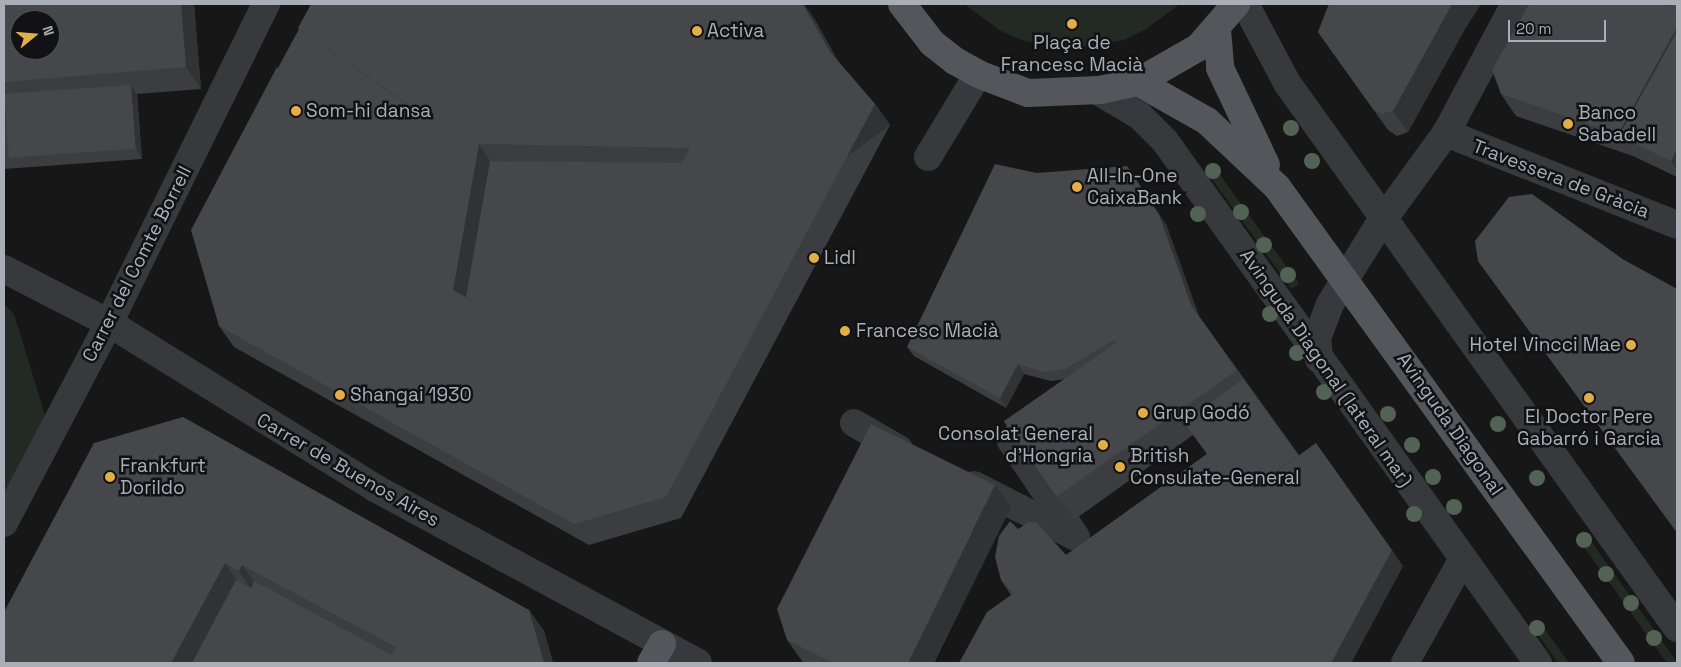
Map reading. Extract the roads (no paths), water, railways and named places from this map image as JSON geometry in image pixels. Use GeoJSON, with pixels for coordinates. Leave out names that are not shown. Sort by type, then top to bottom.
{"type":"FeatureCollection","features":[{"type":"Feature","properties":{"kind":"main road"},"geometry":{"type":"LineString","coordinates":[[902,4],[932,43],[978,74],[1028,92],[1096,90],[1138,82],[1183,58],[1217,30],[1236,4]]}},
{"type":"Feature","properties":{"kind":"main road","name":"Avinguda Diagonal"},"geometry":{"type":"LineString","coordinates":[[1217,30],[1226,85],[1278,187],[1621,663]]}},
{"type":"Feature","properties":{"kind":"main road","name":"Avinguda Diagonal"},"geometry":{"type":"LineString","coordinates":[[1138,82],[1207,121],[1278,187]]}},
{"type":"Feature","properties":{"kind":"street","name":"Carrer del Comte Borrell"},"geometry":{"type":"LineString","coordinates":[[4,523],[108,323],[266,4]]}},
{"type":"Feature","properties":{"kind":"street"},"geometry":{"type":"LineString","coordinates":[[1245,4],[1287,84],[1677,628]]}},
{"type":"Feature","properties":{"kind":"street"},"geometry":{"type":"LineString","coordinates":[[1319,359],[1317,338],[1322,323],[1346,279],[1384,219],[1446,133],[1515,4]]}},
{"type":"Feature","properties":{"kind":"street"},"geometry":{"type":"LineString","coordinates":[[928,157],[978,74]]}},
{"type":"Feature","properties":{"kind":"street","name":"Avinguda Diagonal (lateral mar)"},"geometry":{"type":"LineString","coordinates":[[1096,90],[1140,116],[1165,141],[1462,560],[1538,663]]}},
{"type":"Feature","properties":{"kind":"street","name":"Travessera de Gràcia"},"geometry":{"type":"LineString","coordinates":[[1446,133],[1677,225]]}},
{"type":"Feature","properties":{"kind":"street","name":"Carrer de Buenos Aires"},"geometry":{"type":"LineString","coordinates":[[4,269],[108,323],[375,488],[657,654],[698,663]]}},
{"type":"Feature","properties":{"kind":"street"},"geometry":{"type":"LineString","coordinates":[[950,474],[1076,537],[1011,441],[1054,401]]}},
{"type":"Feature","properties":{"kind":"street"},"geometry":{"type":"LineString","coordinates":[[854,423],[923,461]]}},
{"type":"Feature","properties":{"kind":"street"},"geometry":{"type":"LineString","coordinates":[[1406,663],[1462,560]]}},
{"type":"Feature","properties":{"kind":"place","name":"Plaça de Francesc Macià"},"geometry":{"type":"Point","coordinates":[1072,24]}},
{"type":"Feature","properties":{"kind":"place","name":"Activa"},"geometry":{"type":"Point","coordinates":[697,31]}},
{"type":"Feature","properties":{"kind":"place","name":"Som-hi dansa"},"geometry":{"type":"Point","coordinates":[296,111]}},
{"type":"Feature","properties":{"kind":"place","name":"Banco Sabadell"},"geometry":{"type":"Point","coordinates":[1568,124]}},
{"type":"Feature","properties":{"kind":"place","name":"All-In-One CaixaBank"},"geometry":{"type":"Point","coordinates":[1077,187]}},
{"type":"Feature","properties":{"kind":"place","name":"Lidl"},"geometry":{"type":"Point","coordinates":[814,258]}},
{"type":"Feature","properties":{"kind":"place","name":"Francesc Macià"},"geometry":{"type":"Point","coordinates":[845,331]}},
{"type":"Feature","properties":{"kind":"place","name":"Hotel Vincci Mae"},"geometry":{"type":"Point","coordinates":[1631,345]}},
{"type":"Feature","properties":{"kind":"place","name":"Shangai 1930"},"geometry":{"type":"Point","coordinates":[340,395]}},
{"type":"Feature","properties":{"kind":"place","name":"El Doctor Pere Gabarró i Garcia"},"geometry":{"type":"Point","coordinates":[1589,398]}},
{"type":"Feature","properties":{"kind":"place","name":"Grup Godó"},"geometry":{"type":"Point","coordinates":[1143,413]}},
{"type":"Feature","properties":{"kind":"place","name":"Consolat General d'Hongria"},"geometry":{"type":"Point","coordinates":[1103,445]}},
{"type":"Feature","properties":{"kind":"place","name":"British Consulate-General"},"geometry":{"type":"Point","coordinates":[1120,467]}},
{"type":"Feature","properties":{"kind":"place","name":"Frankfurt Dorildo"},"geometry":{"type":"Point","coordinates":[110,477]}}]}
